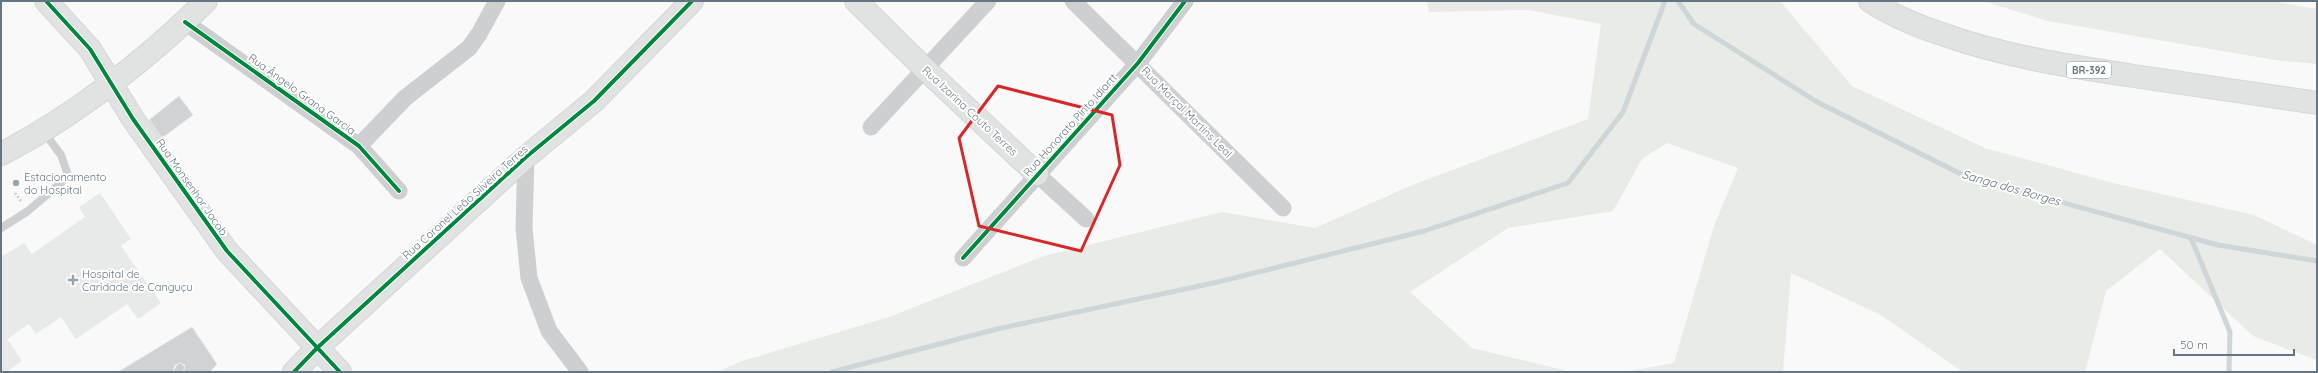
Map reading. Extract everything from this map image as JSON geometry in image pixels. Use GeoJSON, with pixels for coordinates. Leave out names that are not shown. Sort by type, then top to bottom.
{"type":"FeatureCollection","features":[{"type":"Feature","properties":{"kind":"main road","name":"Rua Monsenhor Jacob"},"geometry":{"type":"LineString","coordinates":[[46,1],[90,49],[110,83],[227,251],[340,372]]}},
{"type":"Feature","properties":{"kind":"main road"},"geometry":{"type":"LineString","coordinates":[[3,152],[43,131],[110,83],[185,22],[206,1]]}},
{"type":"Feature","properties":{"kind":"main road","name":"Rua Coronel Leão Silveira Terres"},"geometry":{"type":"LineString","coordinates":[[294,372],[317,348],[526,157],[594,101],[692,1]]}},
{"type":"Feature","properties":{"kind":"main road","name":"Rua Izarina Couto Terres"},"geometry":{"type":"LineString","coordinates":[[856,1],[925,69],[1037,174]]}},
{"type":"Feature","properties":{"kind":"main road","name":"BR-392"},"geometry":{"type":"LineString","coordinates":[[1870,1],[1880,8],[1920,26],[1971,44],[2022,57],[2082,68],[2317,104]]}},
{"type":"Feature","properties":{"kind":"street"},"geometry":{"type":"LineString","coordinates":[[359,146],[405,98],[469,48],[480,34],[497,1]]}},
{"type":"Feature","properties":{"kind":"street"},"geometry":{"type":"LineString","coordinates":[[871,127],[988,1]]}},
{"type":"Feature","properties":{"kind":"street","name":"Rua Marçal Martins Leal"},"geometry":{"type":"LineString","coordinates":[[1073,1],[1138,63],[1282,208]]}},
{"type":"Feature","properties":{"kind":"street","name":"Rua Honorato Pinto Idiartt"},"geometry":{"type":"LineString","coordinates":[[963,258],[1138,63],[1185,1]]}},
{"type":"Feature","properties":{"kind":"street","name":"Rua Ângelo Grana Garcia"},"geometry":{"type":"LineString","coordinates":[[185,22],[359,146],[399,191]]}},
{"type":"Feature","properties":{"kind":"street"},"geometry":{"type":"LineString","coordinates":[[526,157],[524,228],[529,278],[549,330],[580,372]]}},
{"type":"Feature","properties":{"kind":"street","name":"Rua Izarina Couto Terres"},"geometry":{"type":"LineString","coordinates":[[1037,174],[1086,218]]}},
{"type":"Feature","properties":{"kind":"lane"},"geometry":{"type":"LineString","coordinates":[[1,228],[28,211],[65,179],[68,174],[61,155],[43,131]]}},
{"type":"Feature","properties":{"kind":"highlighted area"},"geometry":{"type":"Polygon","coordinates":[[[998,86],[1112,115],[1120,165],[1081,251],[979,226],[959,138],[998,86]]]}},
{"type":"Feature","properties":{"kind":"shaded area"},"geometry":{"type":"Polygon","coordinates":[[[1427,1],[1780,1],[1852,86],[1985,148],[2113,183],[2254,215],[2317,245],[2317,360],[2253,336],[2160,249],[2106,291],[2085,372],[1963,372],[1881,315],[1791,273],[1783,372],[1625,372],[1674,363],[1714,226],[1738,168],[1667,143],[1642,159],[1613,211],[1508,228],[1410,292],[1472,348],[1571,372],[717,372],[742,361],[889,317],[1044,256],[1222,212],[1315,228],[1410,186],[1588,119],[1601,24],[1529,10],[1429,12],[1427,1]]]}},
{"type":"Feature","properties":{"kind":"shaded area"},"geometry":{"type":"Polygon","coordinates":[[[1983,1],[2271,1],[2317,9],[2317,64],[2275,60],[2048,21],[1983,1]]]}},
{"type":"Feature","properties":{"kind":"shaded area","name":"Hospital de Caridade de Canguçu"},"geometry":{"type":"Polygon","coordinates":[[[100,193],[131,239],[121,246],[161,303],[138,319],[127,304],[76,339],[61,317],[36,334],[29,324],[7,339],[22,361],[6,372],[1,372],[1,257],[24,243],[32,254],[85,217],[79,207],[100,193]]]}},
{"type":"Feature","properties":{"kind":"building"},"geometry":{"type":"Polygon","coordinates":[[[179,96],[193,115],[162,138],[149,120],[179,96]]]}},
{"type":"Feature","properties":{"kind":"building"},"geometry":{"type":"Polygon","coordinates":[[[192,327],[217,364],[210,372],[184,372],[185,365],[180,363],[175,365],[173,372],[118,372],[192,327]]]}},
{"type":"Feature","properties":{"kind":"waterway"},"geometry":{"type":"LineString","coordinates":[[832,372],[997,329],[1218,282],[1424,231],[1568,183],[1623,112],[1665,1]]}},
{"type":"Feature","properties":{"kind":"waterway","name":"Sanga dos Borges"},"geometry":{"type":"LineString","coordinates":[[1678,1],[1694,24],[1817,102],[1965,176],[2218,245],[2317,261]]}},
{"type":"Feature","properties":{"kind":"waterway"},"geometry":{"type":"LineString","coordinates":[[2191,238],[2230,332],[2229,372]]}},
{"type":"Feature","properties":{"kind":"cycle path"},"geometry":{"type":"LineString","coordinates":[[46,1],[90,49],[133,119],[227,251],[340,372]]}},
{"type":"Feature","properties":{"kind":"cycle path"},"geometry":{"type":"LineString","coordinates":[[294,372],[317,348],[526,157],[594,101],[692,1]]}},
{"type":"Feature","properties":{"kind":"cycle path"},"geometry":{"type":"LineString","coordinates":[[963,258],[1138,63],[1185,1]]}},
{"type":"Feature","properties":{"kind":"cycle path"},"geometry":{"type":"LineString","coordinates":[[185,22],[359,146],[399,191]]}},
{"type":"Feature","properties":{"kind":"place","name":"Estacionamento do Hospital"},"geometry":{"type":"Point","coordinates":[16,183]}},
{"type":"Feature","properties":{"kind":"place","name":"Hospital de Caridade de Canguçu"},"geometry":{"type":"Point","coordinates":[73,280]}}]}
